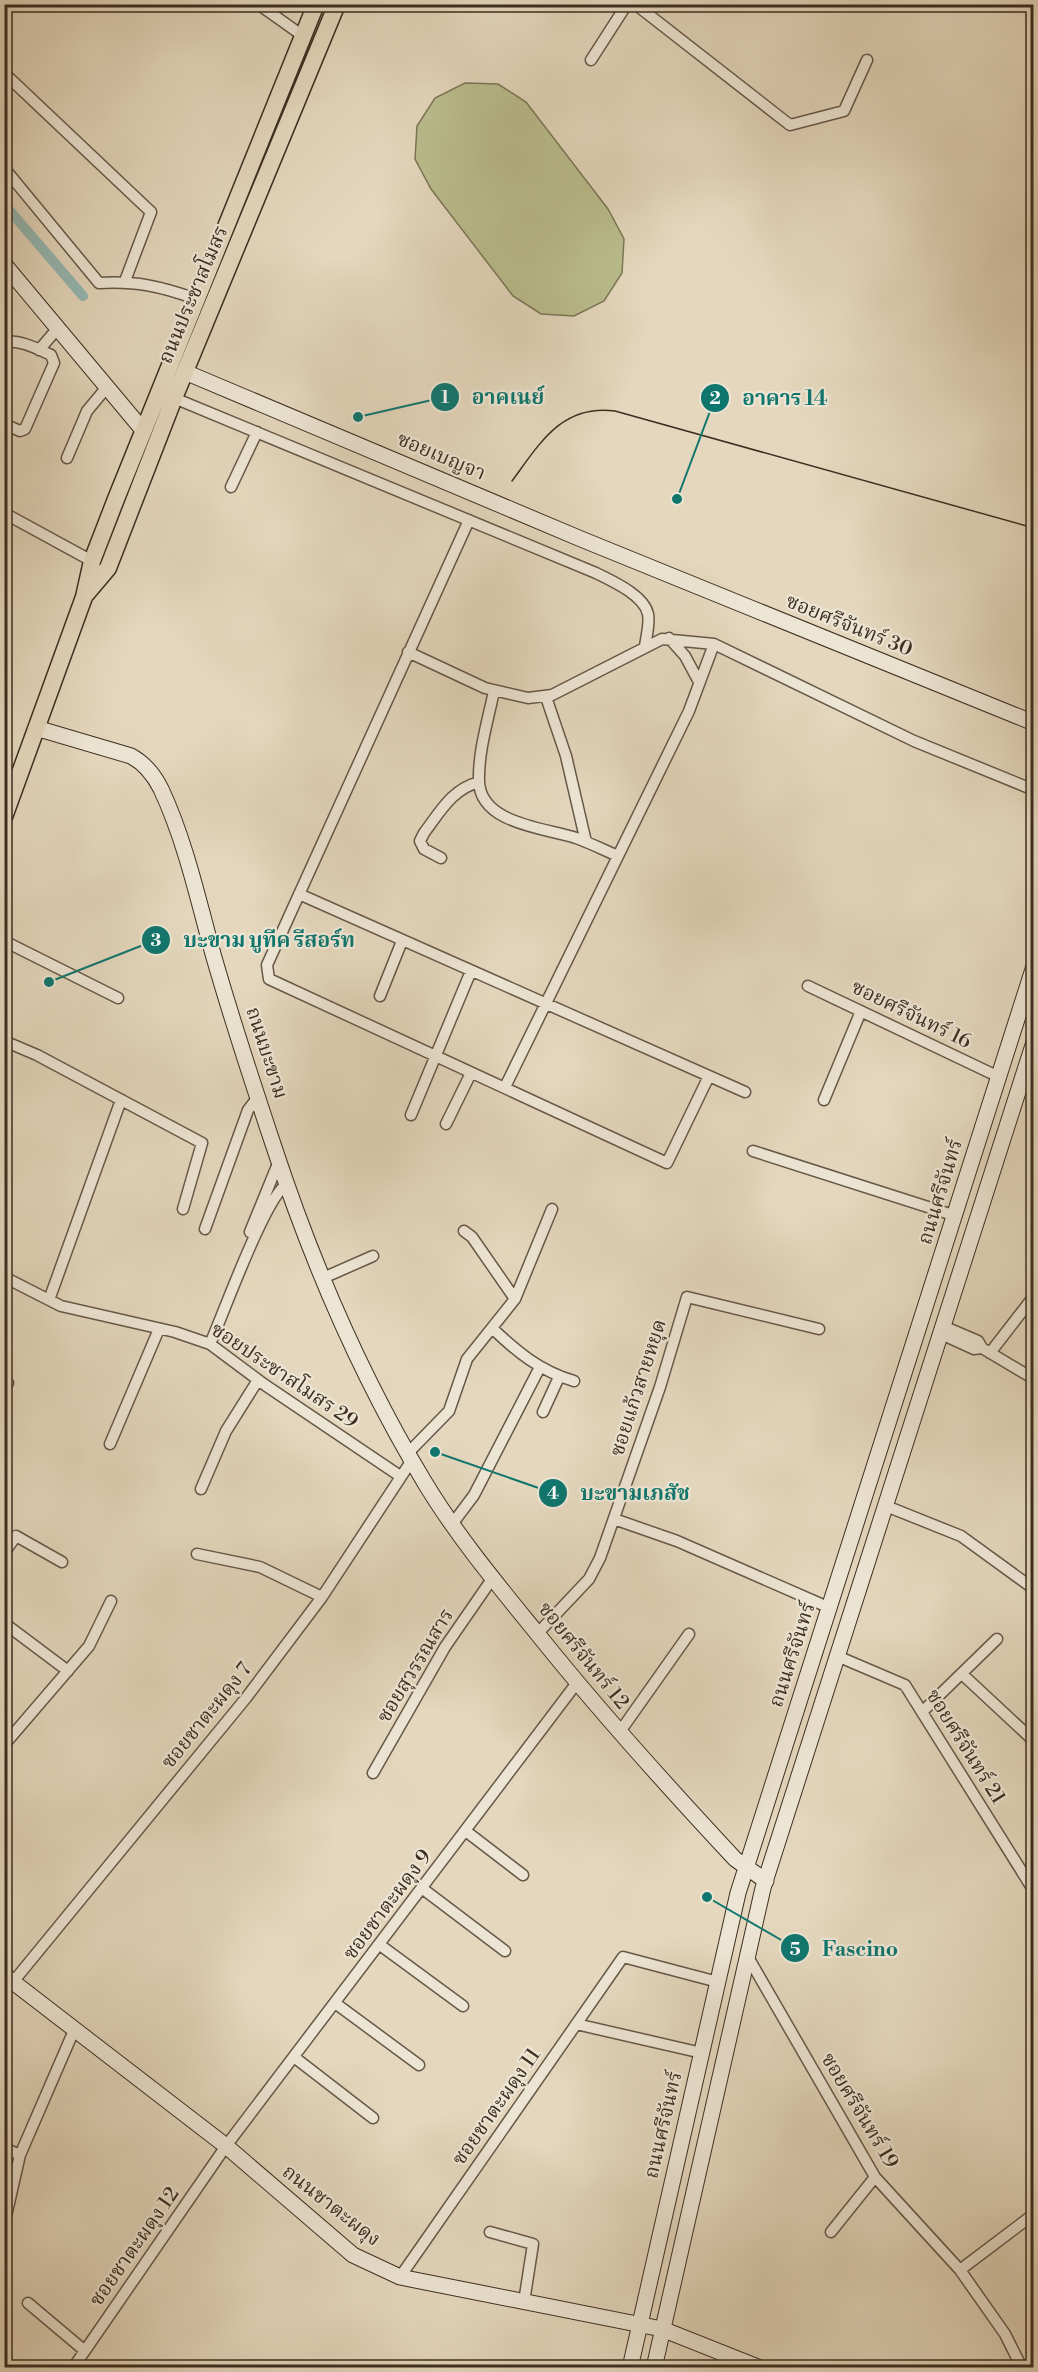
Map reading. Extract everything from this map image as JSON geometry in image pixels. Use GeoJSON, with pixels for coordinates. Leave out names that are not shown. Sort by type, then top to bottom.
{"type":"FeatureCollection","features":[{"type":"Feature","properties":{"kind":"main road","name":"ถนนประชาสโมสร"},"geometry":{"type":"LineString","coordinates":[[4,817],[8,796],[36,728],[84,597],[92,561],[142,429],[316,4]]}},
{"type":"Feature","properties":{"kind":"main road","name":"ถนนประชาสโมสร"},"geometry":{"type":"LineString","coordinates":[[84,597],[108,568],[174,398],[337,4]]}},
{"type":"Feature","properties":{"kind":"street"},"geometry":{"type":"LineString","coordinates":[[258,4],[303,36]]}},
{"type":"Feature","properties":{"kind":"street"},"geometry":{"type":"LineString","coordinates":[[591,60],[627,4]]}},
{"type":"Feature","properties":{"kind":"street"},"geometry":{"type":"LineString","coordinates":[[635,4],[790,125],[844,111],[867,60]]}},
{"type":"Feature","properties":{"kind":"street"},"geometry":{"type":"LineString","coordinates":[[4,73],[151,212],[125,280]]}},
{"type":"Feature","properties":{"kind":"street"},"geometry":{"type":"LineString","coordinates":[[4,168],[99,283],[125,280],[169,289],[196,299]]}},
{"type":"Feature","properties":{"kind":"street"},"geometry":{"type":"LineString","coordinates":[[4,264],[142,429]]}},
{"type":"Feature","properties":{"kind":"street"},"geometry":{"type":"LineString","coordinates":[[39,350],[58,328]]}},
{"type":"Feature","properties":{"kind":"street"},"geometry":{"type":"LineString","coordinates":[[4,342],[12,341],[51,355],[54,363],[25,429],[20,431],[4,424]]}},
{"type":"Feature","properties":{"kind":"street","name":"ซอยเบญจา"},"geometry":{"type":"LineString","coordinates":[[185,372],[648,567]]}},
{"type":"Feature","properties":{"kind":"street"},"geometry":{"type":"LineString","coordinates":[[67,458],[87,411],[107,387]]}},
{"type":"Feature","properties":{"kind":"street"},"geometry":{"type":"LineString","coordinates":[[174,398],[620,585],[645,606],[648,615],[645,647]]}},
{"type":"Feature","properties":{"kind":"street"},"geometry":{"type":"LineString","coordinates":[[231,487],[258,432]]}},
{"type":"Feature","properties":{"kind":"street"},"geometry":{"type":"LineString","coordinates":[[4,513],[92,561]]}},
{"type":"Feature","properties":{"kind":"street"},"geometry":{"type":"LineString","coordinates":[[469,520],[267,965],[269,979],[667,1163],[709,1076]]}},
{"type":"Feature","properties":{"kind":"street","name":"ซอยศรีจันทร์ 30"},"geometry":{"type":"LineString","coordinates":[[648,567],[1034,723]]}},
{"type":"Feature","properties":{"kind":"street"},"geometry":{"type":"LineString","coordinates":[[408,652],[494,691],[528,698],[546,697],[645,647],[669,638],[714,644],[914,741],[1034,790]]}},
{"type":"Feature","properties":{"kind":"street"},"geometry":{"type":"LineString","coordinates":[[669,638],[685,656],[699,682]]}},
{"type":"Feature","properties":{"kind":"street"},"geometry":{"type":"LineString","coordinates":[[506,1087],[689,711],[714,644]]}},
{"type":"Feature","properties":{"kind":"street"},"geometry":{"type":"LineString","coordinates":[[494,691],[483,746],[479,782],[485,801],[501,814],[586,842],[618,856]]}},
{"type":"Feature","properties":{"kind":"street"},"geometry":{"type":"LineString","coordinates":[[546,697],[566,756],[586,842]]}},
{"type":"Feature","properties":{"kind":"street","name":"ถนนบะขาม"},"geometry":{"type":"LineString","coordinates":[[36,728],[131,756],[140,761],[159,786],[185,854],[258,1097],[287,1184],[323,1278],[383,1407],[410,1457]]}},
{"type":"Feature","properties":{"kind":"street"},"geometry":{"type":"LineString","coordinates":[[441,858],[424,849],[420,841],[424,833],[454,793],[466,785],[479,782]]}},
{"type":"Feature","properties":{"kind":"street"},"geometry":{"type":"LineString","coordinates":[[299,894],[745,1092]]}},
{"type":"Feature","properties":{"kind":"street"},"geometry":{"type":"LineString","coordinates":[[4,941],[118,998]]}},
{"type":"Feature","properties":{"kind":"street"},"geometry":{"type":"LineString","coordinates":[[380,996],[402,941]]}},
{"type":"Feature","properties":{"kind":"street","name":"ถนนศรีจันทร์"},"geometry":{"type":"LineString","coordinates":[[630,2367],[718,1982],[747,1868],[1034,966]]}},
{"type":"Feature","properties":{"kind":"street"},"geometry":{"type":"LineString","coordinates":[[411,1115],[471,971]]}},
{"type":"Feature","properties":{"kind":"street","name":"ซอยศรีจันทร์ 16"},"geometry":{"type":"LineString","coordinates":[[808,986],[999,1077]]}},
{"type":"Feature","properties":{"kind":"street"},"geometry":{"type":"LineString","coordinates":[[824,1100],[861,1011]]}},
{"type":"Feature","properties":{"kind":"street"},"geometry":{"type":"LineString","coordinates":[[4,1041],[202,1143],[183,1209]]}},
{"type":"Feature","properties":{"kind":"street"},"geometry":{"type":"LineString","coordinates":[[654,2367],[766,1881],[1034,1042]]}},
{"type":"Feature","properties":{"kind":"street"},"geometry":{"type":"LineString","coordinates":[[446,1124],[471,1073]]}},
{"type":"Feature","properties":{"kind":"street"},"geometry":{"type":"LineString","coordinates":[[205,1229],[248,1110],[258,1097]]}},
{"type":"Feature","properties":{"kind":"street"},"geometry":{"type":"LineString","coordinates":[[49,1300],[121,1100]]}},
{"type":"Feature","properties":{"kind":"street"},"geometry":{"type":"LineString","coordinates":[[753,1151],[956,1216]]}},
{"type":"Feature","properties":{"kind":"street"},"geometry":{"type":"LineString","coordinates":[[250,1232],[279,1161]]}},
{"type":"Feature","properties":{"kind":"street"},"geometry":{"type":"LineString","coordinates":[[210,1344],[267,1211],[281,1187],[287,1184]]}},
{"type":"Feature","properties":{"kind":"street","name":"ซอยชาตะผดุง 7"},"geometry":{"type":"LineString","coordinates":[[9,1978],[246,1698],[322,1597],[410,1457],[449,1411],[467,1359],[515,1299],[552,1209]]}},
{"type":"Feature","properties":{"kind":"street"},"geometry":{"type":"LineString","coordinates":[[464,1231],[472,1237],[515,1299]]}},
{"type":"Feature","properties":{"kind":"street"},"geometry":{"type":"LineString","coordinates":[[323,1278],[372,1256]]}},
{"type":"Feature","properties":{"kind":"street","name":"ซอยประชาสโมสร 29"},"geometry":{"type":"LineString","coordinates":[[4,1277],[61,1306],[159,1329],[210,1344],[258,1380],[400,1476]]}},
{"type":"Feature","properties":{"kind":"street"},"geometry":{"type":"LineString","coordinates":[[986,1350],[1034,1296]]}},
{"type":"Feature","properties":{"kind":"street","name":"ซอยแก้วสายหยุด"},"geometry":{"type":"LineString","coordinates":[[537,1634],[589,1579],[614,1519],[660,1387],[687,1297],[819,1329]]}},
{"type":"Feature","properties":{"kind":"street"},"geometry":{"type":"LineString","coordinates":[[492,1328],[522,1356],[559,1377],[574,1381]]}},
{"type":"Feature","properties":{"kind":"street"},"geometry":{"type":"LineString","coordinates":[[110,1444],[159,1329]]}},
{"type":"Feature","properties":{"kind":"street"},"geometry":{"type":"LineString","coordinates":[[942,1330],[978,1341],[986,1350],[1034,1379]]}},
{"type":"Feature","properties":{"kind":"street"},"geometry":{"type":"LineString","coordinates":[[453,1523],[474,1495],[540,1367]]}},
{"type":"Feature","properties":{"kind":"street"},"geometry":{"type":"LineString","coordinates":[[543,1412],[559,1377]]}},
{"type":"Feature","properties":{"kind":"street"},"geometry":{"type":"LineString","coordinates":[[201,1489],[226,1431],[258,1380]]}},
{"type":"Feature","properties":{"kind":"street","name":"ซอยศรีจันทร์ 12"},"geometry":{"type":"LineString","coordinates":[[410,1457],[492,1579],[576,1684],[735,1859],[766,1881]]}},
{"type":"Feature","properties":{"kind":"street"},"geometry":{"type":"LineString","coordinates":[[886,1506],[961,1536],[1034,1588]]}},
{"type":"Feature","properties":{"kind":"street"},"geometry":{"type":"LineString","coordinates":[[614,1519],[677,1541],[830,1608]]}},
{"type":"Feature","properties":{"kind":"street"},"geometry":{"type":"LineString","coordinates":[[4,1553],[16,1536],[62,1562]]}},
{"type":"Feature","properties":{"kind":"street"},"geometry":{"type":"LineString","coordinates":[[196,1554],[260,1567],[322,1597]]}},
{"type":"Feature","properties":{"kind":"street","name":"ซอยสุวรรณสาร"},"geometry":{"type":"LineString","coordinates":[[373,1773],[445,1647],[492,1579]]}},
{"type":"Feature","properties":{"kind":"street"},"geometry":{"type":"LineString","coordinates":[[4,1745],[89,1646],[111,1601]]}},
{"type":"Feature","properties":{"kind":"street"},"geometry":{"type":"LineString","coordinates":[[4,1623],[68,1671]]}},
{"type":"Feature","properties":{"kind":"street"},"geometry":{"type":"LineString","coordinates":[[619,1733],[689,1634]]}},
{"type":"Feature","properties":{"kind":"street"},"geometry":{"type":"LineString","coordinates":[[922,1712],[997,1639]]}},
{"type":"Feature","properties":{"kind":"street","name":"ซอยศรีจันทร์ 21"},"geometry":{"type":"LineString","coordinates":[[837,1656],[905,1685],[1034,1891]]}},
{"type":"Feature","properties":{"kind":"street"},"geometry":{"type":"LineString","coordinates":[[962,1674],[1034,1741]]}},
{"type":"Feature","properties":{"kind":"street","name":"ซอยชาตะผดุง 9"},"geometry":{"type":"LineString","coordinates":[[226,2146],[467,1832],[576,1684]]}},
{"type":"Feature","properties":{"kind":"street"},"geometry":{"type":"LineString","coordinates":[[467,1832],[523,1875]]}},
{"type":"Feature","properties":{"kind":"street"},"geometry":{"type":"LineString","coordinates":[[423,1889],[505,1951]]}},
{"type":"Feature","properties":{"kind":"street"},"geometry":{"type":"LineString","coordinates":[[380,1945],[463,2006]]}},
{"type":"Feature","properties":{"kind":"street","name":"ซอยชาตะผดุง 11"},"geometry":{"type":"LineString","coordinates":[[400,2277],[622,1957],[718,1982]]}},
{"type":"Feature","properties":{"kind":"street","name":"ซอยศรีจันทร์ 19"},"geometry":{"type":"LineString","coordinates":[[748,1957],[875,2177],[960,2270],[1005,2334],[1022,2367]]}},
{"type":"Feature","properties":{"kind":"street","name":"ถนนชาตะผดุง"},"geometry":{"type":"LineString","coordinates":[[9,1978],[226,2146],[353,2255],[400,2277],[662,2329],[760,2367]]}},
{"type":"Feature","properties":{"kind":"street"},"geometry":{"type":"LineString","coordinates":[[335,2003],[420,2065]]}},
{"type":"Feature","properties":{"kind":"street"},"geometry":{"type":"LineString","coordinates":[[576,2024],[702,2053]]}},
{"type":"Feature","properties":{"kind":"street"},"geometry":{"type":"LineString","coordinates":[[4,2225],[8,2195],[20,2155],[75,2028]]}},
{"type":"Feature","properties":{"kind":"street"},"geometry":{"type":"LineString","coordinates":[[294,2057],[373,2118]]}},
{"type":"Feature","properties":{"kind":"street","name":"ซอยชาตะผดุง 12"},"geometry":{"type":"LineString","coordinates":[[73,2367],[226,2146]]}},
{"type":"Feature","properties":{"kind":"street"},"geometry":{"type":"LineString","coordinates":[[4,2148],[20,2155]]}},
{"type":"Feature","properties":{"kind":"street"},"geometry":{"type":"LineString","coordinates":[[831,2232],[875,2177]]}},
{"type":"Feature","properties":{"kind":"street"},"geometry":{"type":"LineString","coordinates":[[960,2270],[1034,2214]]}},
{"type":"Feature","properties":{"kind":"street"},"geometry":{"type":"LineString","coordinates":[[489,2232],[533,2244],[524,2302]]}},
{"type":"Feature","properties":{"kind":"street"},"geometry":{"type":"LineString","coordinates":[[28,2303],[85,2351]]}},
{"type":"Feature","properties":{"kind":"green space"},"geometry":{"type":"Polygon","coordinates":[[[465,83],[498,84],[526,102],[608,209],[624,239],[622,273],[604,301],[574,316],[541,314],[513,296],[431,189],[415,159],[417,126],[435,98],[465,83]]]}},
{"type":"Feature","properties":{"kind":"waterway"},"geometry":{"type":"LineString","coordinates":[[4,204],[83,296]]}},
{"type":"Feature","properties":{"kind":"tram line"},"geometry":{"type":"LineString","coordinates":[[512,481],[543,440],[567,420],[597,410],[615,411],[1034,528]]}},
{"type":"Feature","properties":{"kind":"place","name":"อาคเนย์"},"geometry":{"type":"Point","coordinates":[358,417]}},
{"type":"Feature","properties":{"kind":"place","name":"อาคาร 14"},"geometry":{"type":"Point","coordinates":[677,499]}},
{"type":"Feature","properties":{"kind":"place","name":"บะขาม บูทีค รีสอร์ท"},"geometry":{"type":"Point","coordinates":[49,982]}},
{"type":"Feature","properties":{"kind":"place","name":"บะขามเภสัช"},"geometry":{"type":"Point","coordinates":[435,1452]}},
{"type":"Feature","properties":{"kind":"place","name":"Fascino"},"geometry":{"type":"Point","coordinates":[707,1897]}}]}
